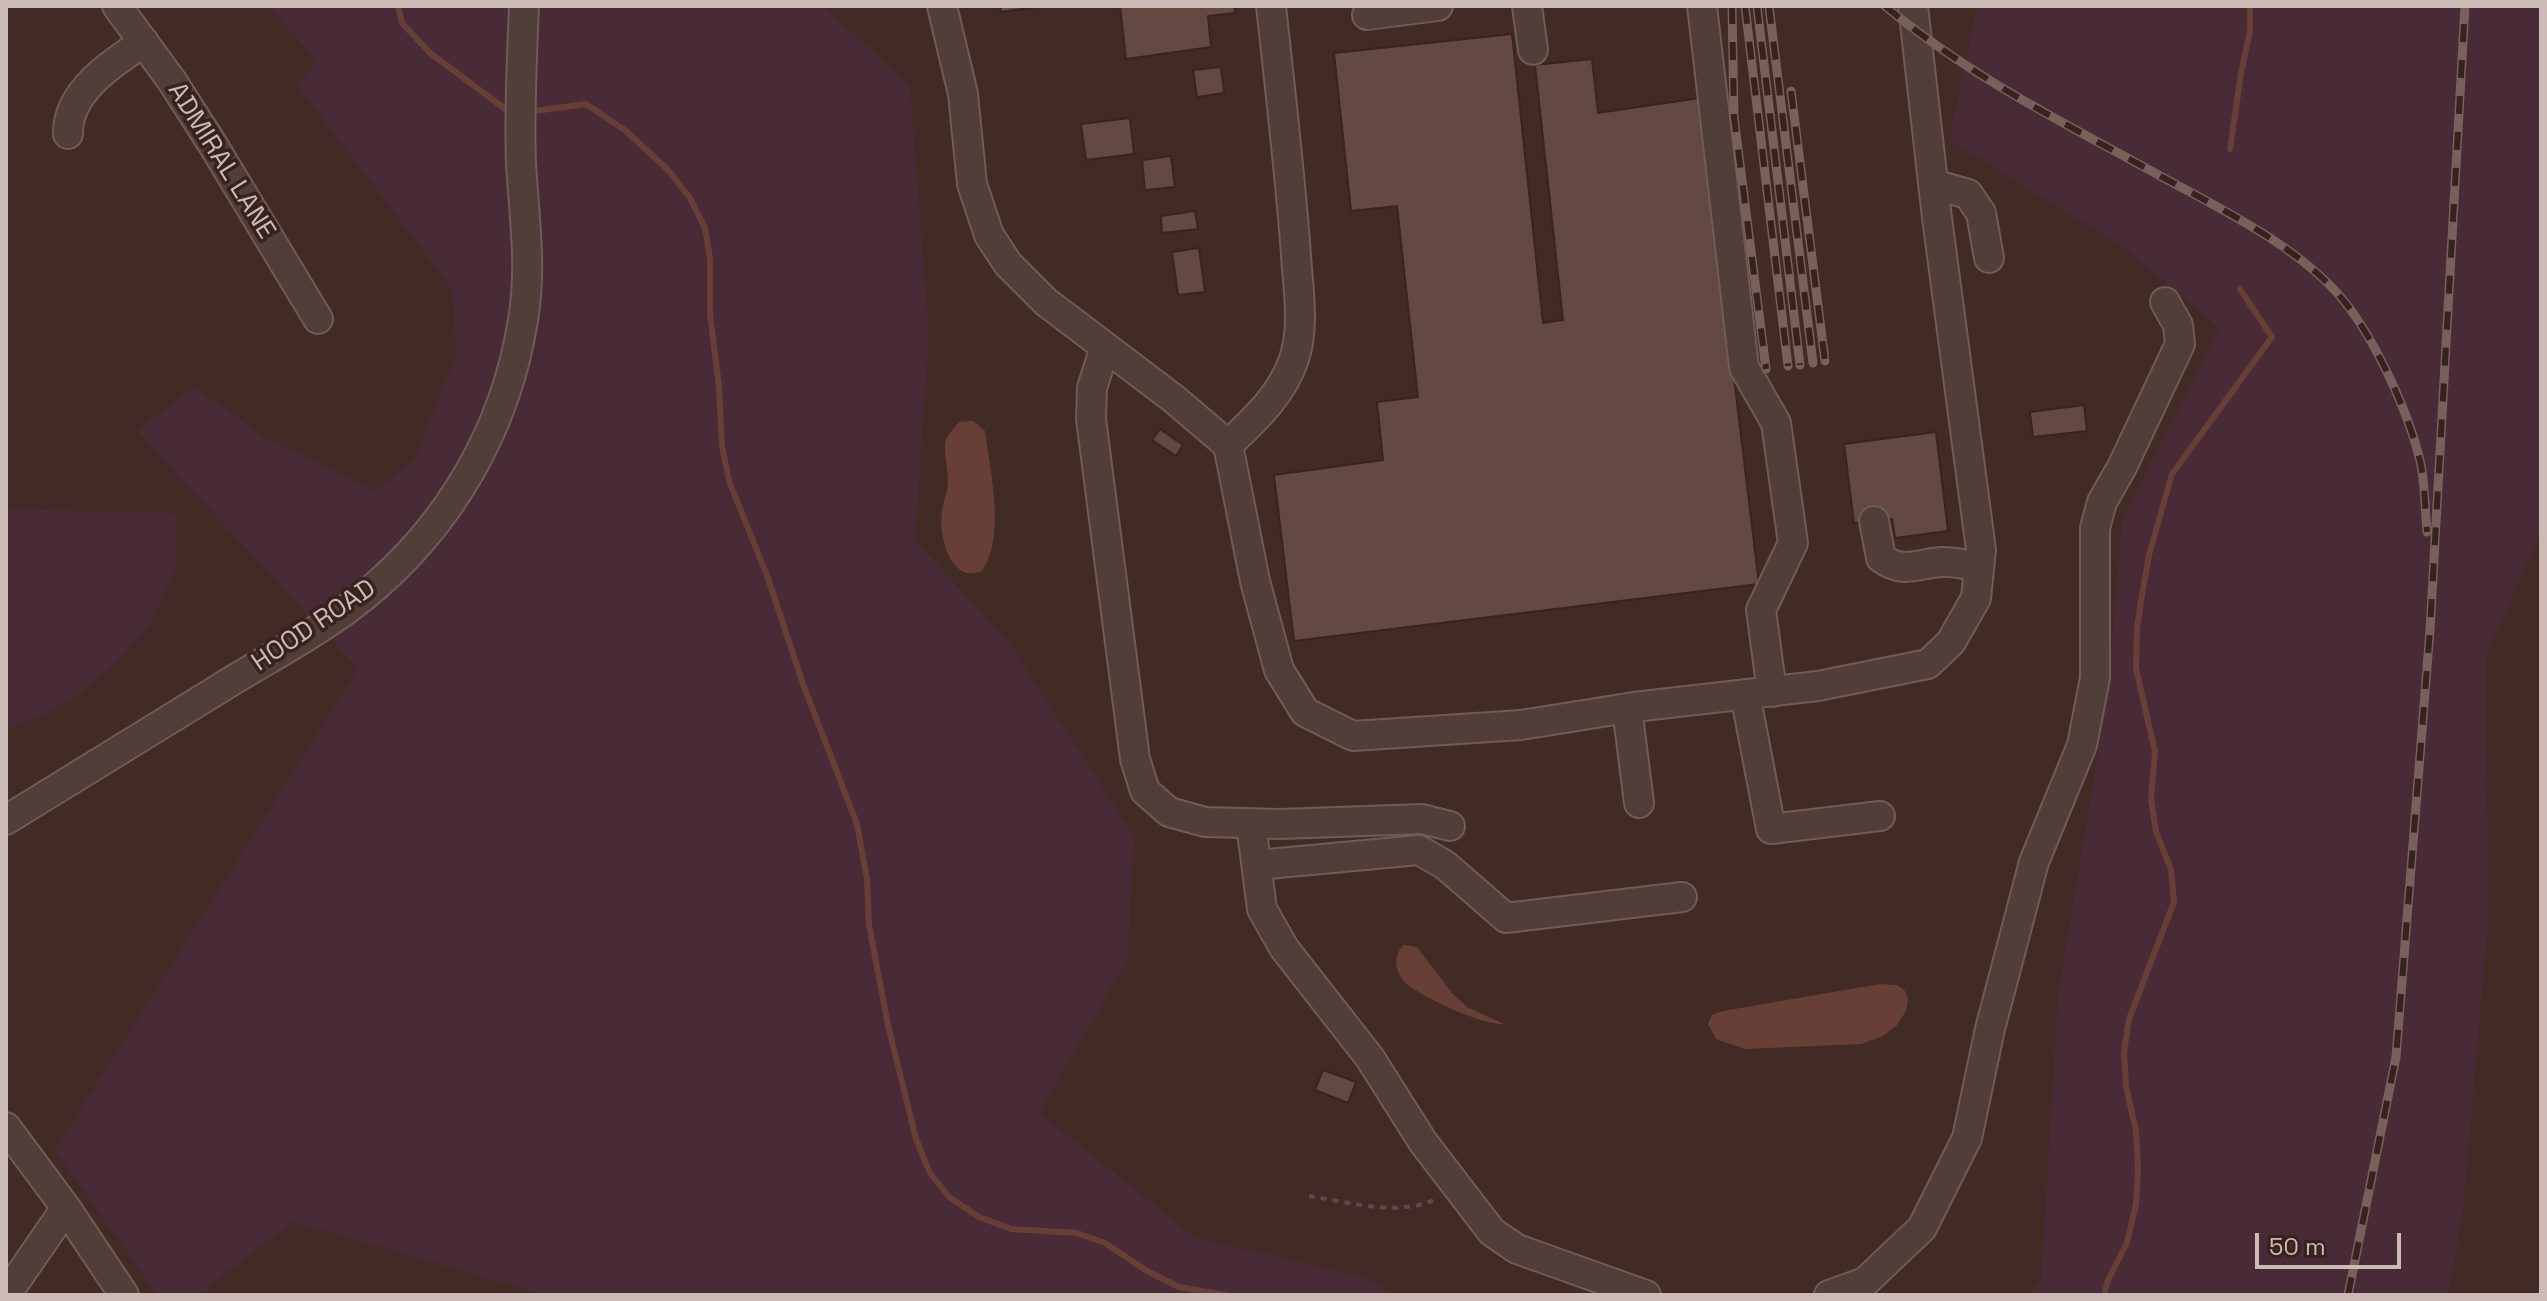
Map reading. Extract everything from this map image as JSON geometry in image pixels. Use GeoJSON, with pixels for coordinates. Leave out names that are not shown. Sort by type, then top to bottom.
{"type":"FeatureCollection","features":[{"type":"Feature","properties":{"kind":"street","name":"ADMIRAL LANE"},"geometry":{"type":"LineString","coordinates":[[117,6],[213,145],[318,319]]}},
{"type":"Feature","properties":{"kind":"street","name":"HOOD ROAD"},"geometry":{"type":"LineString","coordinates":[[6,820],[335,617],[390,574],[435,526],[459,492],[483,450],[501,408],[515,362],[528,276],[521,162],[520,89],[524,6]]}},
{"type":"Feature","properties":{"kind":"street"},"geometry":{"type":"LineString","coordinates":[[942,6],[963,94],[972,184],[989,235],[1008,264],[1037,293],[1228,445],[1255,581],[1279,670],[1305,712],[1353,736],[1521,725],[1627,708],[1818,686],[1928,664],[1951,642],[1976,598],[1981,550],[1913,6]]}},
{"type":"Feature","properties":{"kind":"street"},"geometry":{"type":"LineString","coordinates":[[1228,445],[1264,411],[1286,380],[1296,355],[1301,319],[1292,198],[1271,6]]}},
{"type":"Feature","properties":{"kind":"street"},"geometry":{"type":"LineString","coordinates":[[1367,15],[1438,6]]}},
{"type":"Feature","properties":{"kind":"street"},"geometry":{"type":"LineString","coordinates":[[1527,6],[1533,50]]}},
{"type":"Feature","properties":{"kind":"street"},"geometry":{"type":"LineString","coordinates":[[1702,6],[1744,367],[1776,423],[1793,543],[1761,610],[1759,693],[1771,829],[1880,816]]}},
{"type":"Feature","properties":{"kind":"street"},"geometry":{"type":"LineString","coordinates":[[68,134],[68,120],[83,92],[119,58],[144,42]]}},
{"type":"Feature","properties":{"kind":"street"},"geometry":{"type":"LineString","coordinates":[[1933,184],[1968,194],[1981,213],[1989,258]]}},
{"type":"Feature","properties":{"kind":"street"},"geometry":{"type":"LineString","coordinates":[[1829,1295],[1865,1282],[1922,1228],[1967,1138],[1990,1029],[2034,862],[2082,745],[2095,678],[2095,528],[2102,502],[2122,467],[2180,344],[2178,325],[2165,302]]}},
{"type":"Feature","properties":{"kind":"street"},"geometry":{"type":"LineString","coordinates":[[1105,347],[1092,388],[1091,419],[1135,759],[1145,791],[1169,812],[1205,822],[1251,824],[1422,819],[1450,826]]}},
{"type":"Feature","properties":{"kind":"street"},"geometry":{"type":"LineString","coordinates":[[1874,521],[1881,558],[1891,565],[1905,568],[1944,562],[1979,567]]}},
{"type":"Feature","properties":{"kind":"street"},"geometry":{"type":"LineString","coordinates":[[1627,708],[1639,803]]}},
{"type":"Feature","properties":{"kind":"street"},"geometry":{"type":"LineString","coordinates":[[1251,824],[1262,909],[1284,948],[1370,1058],[1423,1142],[1492,1232],[1517,1249],[1646,1295]]}},
{"type":"Feature","properties":{"kind":"street"},"geometry":{"type":"LineString","coordinates":[[1257,865],[1419,850],[1445,865],[1506,918],[1682,897]]}},
{"type":"Feature","properties":{"kind":"street"},"geometry":{"type":"LineString","coordinates":[[6,1127],[66,1208],[124,1295]]}},
{"type":"Feature","properties":{"kind":"street"},"geometry":{"type":"LineString","coordinates":[[6,1295],[66,1208]]}},
{"type":"Feature","properties":{"kind":"path"},"geometry":{"type":"LineString","coordinates":[[1309,1196],[1394,1209],[1419,1206],[1437,1199],[1454,1183]]}},
{"type":"Feature","properties":{"kind":"shaded area"},"geometry":{"type":"Polygon","coordinates":[[[268,6],[823,6],[910,85],[929,336],[915,540],[1009,642],[1134,836],[1128,959],[1039,1113],[1196,1238],[1366,1277],[1392,1295],[547,1295],[293,1222],[197,1295],[157,1295],[55,1150],[358,669],[137,431],[194,386],[264,437],[375,491],[414,460],[456,354],[452,289],[297,85],[317,61],[268,6]]]}},
{"type":"Feature","properties":{"kind":"shaded area"},"geometry":{"type":"Polygon","coordinates":[[[1977,6],[2541,6],[2541,532],[2486,656],[2488,924],[2463,1211],[2449,1295],[2026,1295],[2041,1282],[2058,995],[2108,690],[2122,521],[2219,328],[2124,248],[1949,140],[1977,6]]]}},
{"type":"Feature","properties":{"kind":"shaded area"},"geometry":{"type":"Polygon","coordinates":[[[973,421],[985,431],[995,522],[989,557],[982,571],[971,573],[962,571],[949,556],[941,522],[948,481],[946,440],[959,422],[973,421]]]}},
{"type":"Feature","properties":{"kind":"shaded area"},"geometry":{"type":"Polygon","coordinates":[[[6,509],[176,513],[176,568],[151,624],[116,662],[81,693],[42,716],[6,730],[6,509]]]}},
{"type":"Feature","properties":{"kind":"shaded area"},"geometry":{"type":"Polygon","coordinates":[[[1403,945],[1417,947],[1452,993],[1467,1007],[1504,1024],[1466,1015],[1409,986],[1396,966],[1403,945]]]}},
{"type":"Feature","properties":{"kind":"shaded area"},"geometry":{"type":"Polygon","coordinates":[[[1880,984],[1897,985],[1905,991],[1908,999],[1906,1011],[1897,1025],[1883,1036],[1861,1044],[1745,1049],[1716,1039],[1708,1024],[1712,1015],[1723,1011],[1880,984]]]}},
{"type":"Feature","properties":{"kind":"building"},"geometry":{"type":"Polygon","coordinates":[[[1000,6],[1042,6],[1001,12],[1000,6]]]}},
{"type":"Feature","properties":{"kind":"building"},"geometry":{"type":"Polygon","coordinates":[[[1120,6],[1234,6],[1235,13],[1208,16],[1211,47],[1126,59],[1120,6]]]}},
{"type":"Feature","properties":{"kind":"building"},"geometry":{"type":"Polygon","coordinates":[[[1512,34],[1543,323],[1563,320],[1535,65],[1592,59],[1598,113],[1700,98],[1759,584],[1294,641],[1274,475],[1383,460],[1377,402],[1418,397],[1397,206],[1351,211],[1334,53],[1512,34]]]}},
{"type":"Feature","properties":{"kind":"building"},"geometry":{"type":"Polygon","coordinates":[[[1221,67],[1224,93],[1197,97],[1193,70],[1221,67]]]}},
{"type":"Feature","properties":{"kind":"building"},"geometry":{"type":"Polygon","coordinates":[[[1130,118],[1134,154],[1086,160],[1081,124],[1130,118]]]}},
{"type":"Feature","properties":{"kind":"building"},"geometry":{"type":"Polygon","coordinates":[[[1171,156],[1175,187],[1145,190],[1142,160],[1171,156]]]}},
{"type":"Feature","properties":{"kind":"building"},"geometry":{"type":"Polygon","coordinates":[[[1195,211],[1198,229],[1162,233],[1161,216],[1195,211]]]}},
{"type":"Feature","properties":{"kind":"building"},"geometry":{"type":"Polygon","coordinates":[[[1199,248],[1205,292],[1178,295],[1172,252],[1199,248]]]}},
{"type":"Feature","properties":{"kind":"building"},"geometry":{"type":"Polygon","coordinates":[[[2084,405],[2087,431],[2033,437],[2030,412],[2084,405]]]}},
{"type":"Feature","properties":{"kind":"building"},"geometry":{"type":"Polygon","coordinates":[[[1160,429],[1183,445],[1176,456],[1152,440],[1160,429]]]}},
{"type":"Feature","properties":{"kind":"building"},"geometry":{"type":"Polygon","coordinates":[[[1936,432],[1948,531],[1895,538],[1892,519],[1854,523],[1844,444],[1936,432]]]}},
{"type":"Feature","properties":{"kind":"building"},"geometry":{"type":"Polygon","coordinates":[[[1323,1070],[1356,1082],[1348,1103],[1315,1090],[1323,1070]]]}},
{"type":"Feature","properties":{"kind":"waterway"},"geometry":{"type":"LineString","coordinates":[[398,6],[402,23],[430,53],[512,114]]}},
{"type":"Feature","properties":{"kind":"waterway"},"geometry":{"type":"LineString","coordinates":[[2230,149],[2250,31],[2250,6]]}},
{"type":"Feature","properties":{"kind":"waterway"},"geometry":{"type":"LineString","coordinates":[[527,112],[586,104],[626,131],[668,170],[690,198],[705,228],[710,258],[710,314],[719,386],[722,446],[729,481],[768,578],[803,684],[857,824],[867,879],[869,925],[888,1025],[916,1139],[930,1173],[949,1197],[979,1217],[1011,1229],[1077,1233],[1105,1243],[1147,1271],[1179,1287],[1225,1295]]}},
{"type":"Feature","properties":{"kind":"waterway"},"geometry":{"type":"LineString","coordinates":[[2104,1295],[2108,1280],[2127,1243],[2136,1204],[2136,1131],[2126,1086],[2124,1052],[2129,1019],[2174,902],[2171,869],[2156,832],[2151,799],[2155,752],[2136,668],[2137,629],[2149,555],[2172,474],[2272,337],[2240,289]]}},
{"type":"Feature","properties":{"kind":"railway"},"geometry":{"type":"LineString","coordinates":[[1732,6],[1734,117],[1766,369]]}},
{"type":"Feature","properties":{"kind":"railway"},"geometry":{"type":"LineString","coordinates":[[1745,6],[1788,366]]}},
{"type":"Feature","properties":{"kind":"railway"},"geometry":{"type":"LineString","coordinates":[[1757,6],[1800,365]]}},
{"type":"Feature","properties":{"kind":"railway"},"geometry":{"type":"LineString","coordinates":[[1769,6],[1813,363]]}},
{"type":"Feature","properties":{"kind":"railway"},"geometry":{"type":"LineString","coordinates":[[1885,6],[1917,32],[1985,78],[2260,232],[2284,247],[2326,282],[2344,301],[2368,336],[2400,402],[2421,465],[2427,532]]}},
{"type":"Feature","properties":{"kind":"railway"},"geometry":{"type":"LineString","coordinates":[[2348,1295],[2396,1057],[2430,630],[2465,6]]}},
{"type":"Feature","properties":{"kind":"railway"},"geometry":{"type":"LineString","coordinates":[[1791,91],[1825,361]]}}]}
